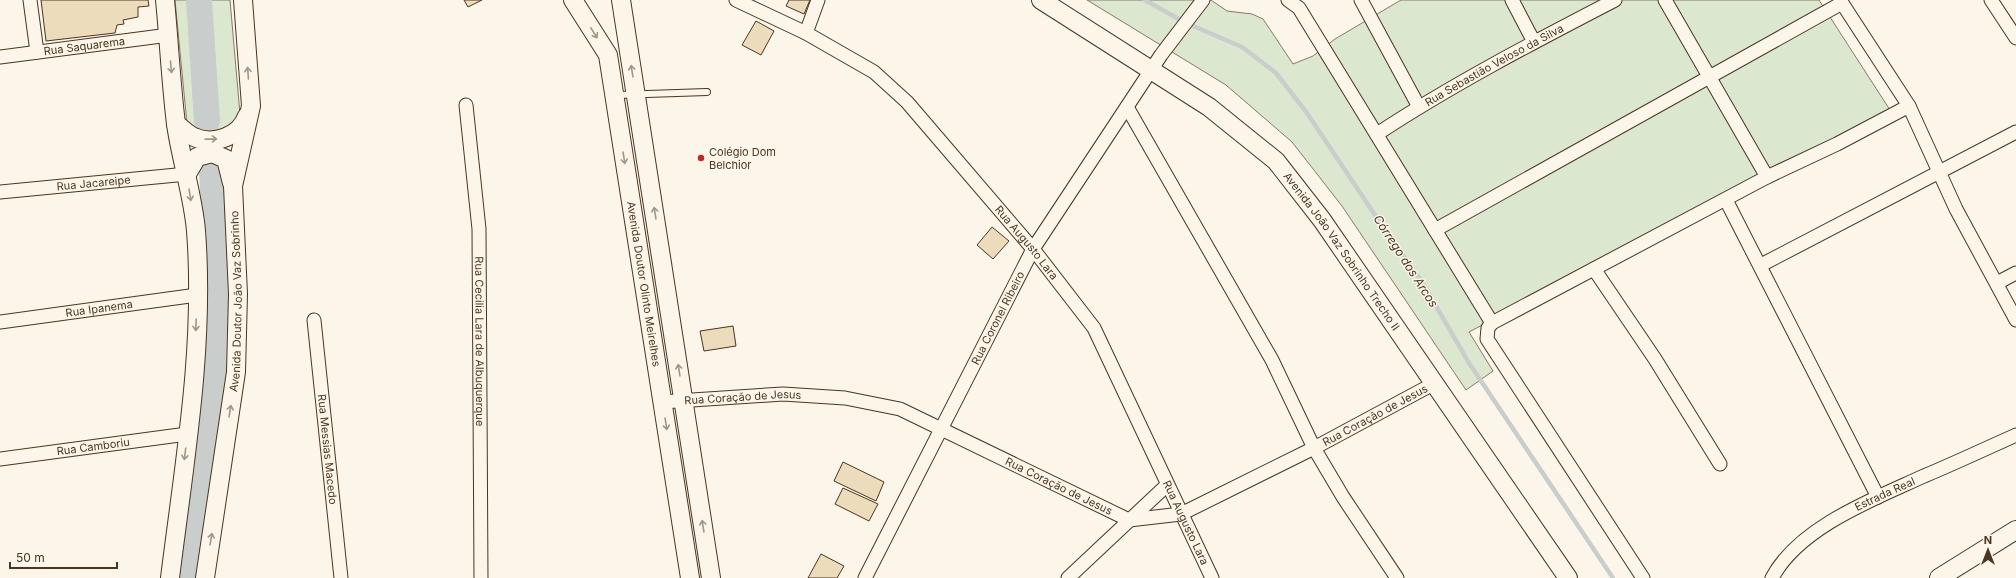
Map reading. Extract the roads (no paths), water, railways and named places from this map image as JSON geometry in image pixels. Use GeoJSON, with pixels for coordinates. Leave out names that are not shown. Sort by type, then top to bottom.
{"type":"FeatureCollection","features":[{"type":"Feature","properties":{"kind":"street"},"geometry":{"type":"LineString","coordinates":[[30,0],[37,52]]}},
{"type":"Feature","properties":{"kind":"street"},"geometry":{"type":"LineString","coordinates":[[166,0],[176,124],[187,174],[196,230],[198,295],[195,370],[170,578]]}},
{"type":"Feature","properties":{"kind":"street","name":"Avenida Doutor João Vaz Sobrinho"},"geometry":{"type":"LineString","coordinates":[[205,578],[236,372],[238,294],[233,186],[251,106],[243,0]]}},
{"type":"Feature","properties":{"kind":"street","name":"Avenida Doutor Olinto Meirelhes"},"geometry":{"type":"LineString","coordinates":[[573,0],[608,55],[690,578]]}},
{"type":"Feature","properties":{"kind":"street","name":"Avenida Doutor Olinto Meirelhes"},"geometry":{"type":"LineString","coordinates":[[621,0],[711,578]]}},
{"type":"Feature","properties":{"kind":"street","name":"Rua Augusto Lara"},"geometry":{"type":"LineString","coordinates":[[736,0],[806,33],[874,72],[907,102],[1033,248],[1094,328],[1212,578]]}},
{"type":"Feature","properties":{"kind":"street"},"geometry":{"type":"LineString","coordinates":[[806,33],[818,0]]}},
{"type":"Feature","properties":{"kind":"street","name":"Avenida João Vaz Sobrinho Trecho II"},"geometry":{"type":"LineString","coordinates":[[1041,0],[1209,107],[1276,161],[1322,220],[1568,578]]}},
{"type":"Feature","properties":{"kind":"street","name":"Rua Coronel Ribeiro"},"geometry":{"type":"LineString","coordinates":[[865,578],[1033,248],[1161,54],[1203,0]]}},
{"type":"Feature","properties":{"kind":"street"},"geometry":{"type":"LineString","coordinates":[[1288,0],[1299,8],[1492,323]]}},
{"type":"Feature","properties":{"kind":"street"},"geometry":{"type":"LineString","coordinates":[[1361,0],[1419,107]]}},
{"type":"Feature","properties":{"kind":"street"},"geometry":{"type":"LineString","coordinates":[[1512,0],[1534,42]]}},
{"type":"Feature","properties":{"kind":"street","name":"Rua Sebastião Veloso da Silva"},"geometry":{"type":"LineString","coordinates":[[1377,134],[1419,107],[1534,42],[1615,0]]}},
{"type":"Feature","properties":{"kind":"street"},"geometry":{"type":"LineString","coordinates":[[1665,0],[1768,176]]}},
{"type":"Feature","properties":{"kind":"street"},"geometry":{"type":"LineString","coordinates":[[1991,0],[2016,38]]}},
{"type":"Feature","properties":{"kind":"street"},"geometry":{"type":"LineString","coordinates":[[1435,230],[1710,78],[1841,1],[1908,106],[1956,208],[1998,283],[2016,320]]}},
{"type":"Feature","properties":{"kind":"street","name":"Rua Saquarema"},"geometry":{"type":"LineString","coordinates":[[0,57],[169,35]]}},
{"type":"Feature","properties":{"kind":"street","name":"Rua Cecilia Lara de Albuquerque"},"geometry":{"type":"LineString","coordinates":[[466,105],[479,229],[481,578]]}},
{"type":"Feature","properties":{"kind":"street"},"geometry":{"type":"LineString","coordinates":[[176,124],[194,137],[209,140],[225,138],[238,130],[245,121],[251,106]]}},
{"type":"Feature","properties":{"kind":"street"},"geometry":{"type":"LineString","coordinates":[[1643,578],[1487,339],[1488,328],[1492,323],[1726,200],[1768,176],[1836,144],[1908,106]]}},
{"type":"Feature","properties":{"kind":"street"},"geometry":{"type":"LineString","coordinates":[[1127,107],[1272,360],[1314,448],[1343,497],[1397,578]]}},
{"type":"Feature","properties":{"kind":"street"},"geometry":{"type":"LineString","coordinates":[[1761,265],[1940,173],[2016,132]]}},
{"type":"Feature","properties":{"kind":"street"},"geometry":{"type":"LineString","coordinates":[[187,174],[198,157],[212,153],[226,160],[233,186]]}},
{"type":"Feature","properties":{"kind":"street","name":"Rua Jacareipe"},"geometry":{"type":"LineString","coordinates":[[0,192],[187,174]]}},
{"type":"Feature","properties":{"kind":"street"},"geometry":{"type":"LineString","coordinates":[[1726,200],[1761,265],[1878,497]]}},
{"type":"Feature","properties":{"kind":"street"},"geometry":{"type":"LineString","coordinates":[[636,239],[658,235]]}},
{"type":"Feature","properties":{"kind":"street"},"geometry":{"type":"LineString","coordinates":[[1594,269],[1655,359],[1720,464]]}},
{"type":"Feature","properties":{"kind":"street"},"geometry":{"type":"LineString","coordinates":[[1998,283],[2016,273]]}},
{"type":"Feature","properties":{"kind":"street","name":"Rua Ipanema"},"geometry":{"type":"LineString","coordinates":[[0,322],[198,295]]}},
{"type":"Feature","properties":{"kind":"street","name":"Rua Messias Macedo"},"geometry":{"type":"LineString","coordinates":[[314,320],[341,578]]}},
{"type":"Feature","properties":{"kind":"street","name":"Rua Coração de Jesus"},"geometry":{"type":"LineString","coordinates":[[662,402],[783,394],[845,398],[900,409],[1129,520],[1181,514],[1314,448],[1435,383]]}},
{"type":"Feature","properties":{"kind":"street","name":"Rua Camboriu"},"geometry":{"type":"LineString","coordinates":[[0,459],[187,434]]}},
{"type":"Feature","properties":{"kind":"street","name":"Estrada Real"},"geometry":{"type":"LineString","coordinates":[[1772,578],[1786,556],[1821,529],[1878,497],[2016,435]]}},
{"type":"Feature","properties":{"kind":"street"},"geometry":{"type":"LineString","coordinates":[[1068,578],[1167,484]]}},
{"type":"Feature","properties":{"kind":"street"},"geometry":{"type":"LineString","coordinates":[[1939,578],[2016,530]]}},
{"type":"Feature","properties":{"kind":"street"},"geometry":{"type":"LineString","coordinates":[[686,548],[706,545]]}},
{"type":"Feature","properties":{"kind":"lane"},"geometry":{"type":"LineString","coordinates":[[614,95],[636,93],[707,92]]}},
{"type":"Feature","properties":{"kind":"waterway"},"geometry":{"type":"LineString","coordinates":[[199,0],[207,121]]}},
{"type":"Feature","properties":{"kind":"waterway","name":"Córrego dos Arcos"},"geometry":{"type":"LineString","coordinates":[[1145,0],[1184,22],[1242,47],[1276,73],[1307,113],[1422,282],[1469,363],[1613,578]]}},
{"type":"Feature","properties":{"kind":"waterway"},"geometry":{"type":"LineString","coordinates":[[186,578],[207,443],[215,361],[217,289],[212,170]]}},
{"type":"Feature","properties":{"kind":"place","name":"Colégio Dom Belchior"},"geometry":{"type":"Point","coordinates":[701,158]}}]}
